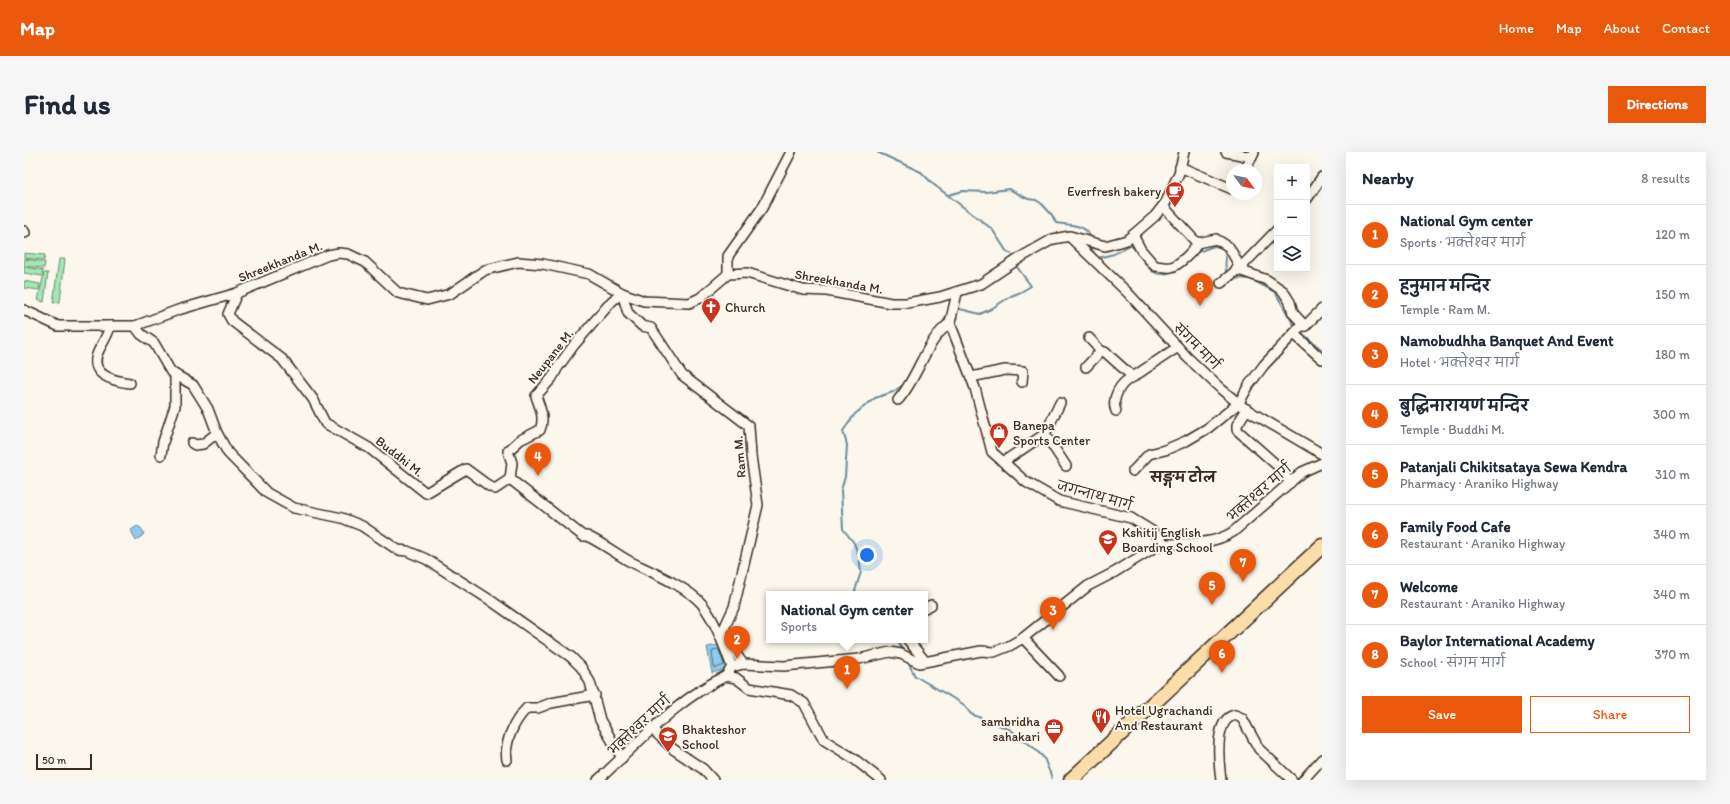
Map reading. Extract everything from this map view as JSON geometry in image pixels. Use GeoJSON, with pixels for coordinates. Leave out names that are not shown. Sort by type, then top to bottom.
{"type":"FeatureCollection","features":[{"type":"Feature","properties":{"kind":"highway"},"geometry":{"type":"LineString","coordinates":[[1071,780],[1322,546]]}},
{"type":"Feature","properties":{"kind":"street"},"geometry":{"type":"LineString","coordinates":[[728,274],[728,256],[762,208],[791,152]]}},
{"type":"Feature","properties":{"kind":"street","name":"Shreekhanda M."},"geometry":{"type":"LineString","coordinates":[[24,310],[58,326],[135,326],[178,310],[237,293],[328,255],[339,253],[348,254],[365,262],[398,293],[427,300],[450,294],[485,270],[518,262],[543,264],[589,274],[622,293],[644,301],[689,303],[700,298],[728,274],[747,273],[803,290],[827,291],[891,303],[907,303],[957,295],[981,284],[1053,239],[1070,236],[1105,246],[1128,240],[1155,216],[1163,206],[1172,190],[1184,152]]}},
{"type":"Feature","properties":{"kind":"street"},"geometry":{"type":"LineString","coordinates":[[1226,152],[1253,155],[1248,164]]}},
{"type":"Feature","properties":{"kind":"street"},"geometry":{"type":"LineString","coordinates":[[1180,167],[1226,186]]}},
{"type":"Feature","properties":{"kind":"street"},"geometry":{"type":"LineString","coordinates":[[1310,195],[1322,177]]}},
{"type":"Feature","properties":{"kind":"street"},"geometry":{"type":"LineString","coordinates":[[1163,206],[1197,243]]}},
{"type":"Feature","properties":{"kind":"street"},"geometry":{"type":"LineString","coordinates":[[1221,283],[1274,233]]}},
{"type":"Feature","properties":{"kind":"street"},"geometry":{"type":"LineString","coordinates":[[1133,235],[1141,250],[1155,266],[1173,267],[1196,248],[1197,243]]}},
{"type":"Feature","properties":{"kind":"street","name":"संगम मार्ग"},"geometry":{"type":"LineString","coordinates":[[1070,236],[1128,293],[1178,347],[1221,389],[1247,409],[1322,454]]}},
{"type":"Feature","properties":{"kind":"street"},"geometry":{"type":"LineString","coordinates":[[1197,243],[1216,239],[1229,247],[1238,268],[1242,272],[1252,273],[1283,291],[1290,302],[1293,313],[1305,326]]}},
{"type":"Feature","properties":{"kind":"street","name":"Buddhi M."},"geometry":{"type":"LineString","coordinates":[[237,293],[228,314],[232,321],[282,359],[313,399],[325,423],[369,448],[426,492],[466,469],[489,486],[495,488],[510,479]]}},
{"type":"Feature","properties":{"kind":"street","name":"Neupane M."},"geometry":{"type":"LineString","coordinates":[[510,479],[512,463],[508,451],[520,440],[540,430],[542,425],[542,415],[536,396],[552,378],[574,344],[612,301],[622,293]]}},
{"type":"Feature","properties":{"kind":"street","name":"Ram M."},"geometry":{"type":"LineString","coordinates":[[622,293],[628,314],[634,317],[642,326],[651,328],[682,375],[750,426],[751,456],[758,505],[734,607],[722,633],[743,664]]}},
{"type":"Feature","properties":{"kind":"street"},"geometry":{"type":"LineString","coordinates":[[898,400],[906,391],[927,351],[951,319],[957,295]]}},
{"type":"Feature","properties":{"kind":"street"},"geometry":{"type":"LineString","coordinates":[[1133,472],[1149,454],[1165,450],[1186,441],[1208,428],[1239,403],[1249,385],[1264,365],[1301,326],[1305,326],[1322,309]]}},
{"type":"Feature","properties":{"kind":"street","name":"जगन्नाथ मार्ग"},"geometry":{"type":"LineString","coordinates":[[951,319],[985,420],[992,452],[1026,482],[1059,501],[1131,518],[1152,531],[1165,544]]}},
{"type":"Feature","properties":{"kind":"street"},"geometry":{"type":"LineString","coordinates":[[110,326],[108,334],[98,352],[96,360],[97,366],[106,378],[130,383]]}},
{"type":"Feature","properties":{"kind":"street"},"geometry":{"type":"LineString","coordinates":[[135,326],[141,334],[154,343],[171,372],[192,385],[208,409],[217,433],[228,453],[266,493],[294,508],[342,518],[362,526],[398,550],[407,551],[426,559],[560,648],[581,667],[590,682],[595,695],[600,720],[622,758]]}},
{"type":"Feature","properties":{"kind":"street"},"geometry":{"type":"LineString","coordinates":[[1294,334],[1322,359]]}},
{"type":"Feature","properties":{"kind":"street"},"geometry":{"type":"LineString","coordinates":[[1090,338],[1101,352],[1105,352],[1132,377]]}},
{"type":"Feature","properties":{"kind":"street"},"geometry":{"type":"LineString","coordinates":[[1116,411],[1114,398],[1126,380],[1178,347]]}},
{"type":"Feature","properties":{"kind":"street"},"geometry":{"type":"LineString","coordinates":[[1086,367],[1101,352]]}},
{"type":"Feature","properties":{"kind":"street"},"geometry":{"type":"LineString","coordinates":[[971,377],[1005,370],[1023,370],[1022,382]]}},
{"type":"Feature","properties":{"kind":"street"},"geometry":{"type":"LineString","coordinates":[[161,455],[163,442],[175,406],[174,375]]}},
{"type":"Feature","properties":{"kind":"street"},"geometry":{"type":"LineString","coordinates":[[1003,462],[1045,434],[1060,403]]}},
{"type":"Feature","properties":{"kind":"street"},"geometry":{"type":"LineString","coordinates":[[1247,409],[1237,425],[1237,430],[1280,468],[1290,483]]}},
{"type":"Feature","properties":{"kind":"street"},"geometry":{"type":"LineString","coordinates":[[192,443],[195,445],[203,444],[217,433]]}},
{"type":"Feature","properties":{"kind":"street"},"geometry":{"type":"LineString","coordinates":[[1045,434],[1066,466]]}},
{"type":"Feature","properties":{"kind":"street","name":"भक्तेश्वर मार्ग"},"geometry":{"type":"LineString","coordinates":[[598,780],[651,728],[694,693],[726,676],[732,668],[743,664],[797,665],[859,659],[890,652],[901,654],[919,663],[981,651],[994,652],[1023,638],[1088,586],[1115,572],[1140,555],[1165,544],[1211,542],[1223,538],[1233,532],[1302,472],[1322,463]]}},
{"type":"Feature","properties":{"kind":"street"},"geometry":{"type":"LineString","coordinates":[[510,479],[583,536],[587,536],[608,547],[628,560],[682,589],[702,604],[718,633],[732,668]]}},
{"type":"Feature","properties":{"kind":"street"},"geometry":{"type":"LineString","coordinates":[[1023,638],[1058,676]]}},
{"type":"Feature","properties":{"kind":"street"},"geometry":{"type":"LineString","coordinates":[[910,643],[925,661]]}},
{"type":"Feature","properties":{"kind":"street"},"geometry":{"type":"LineString","coordinates":[[726,676],[736,678],[749,688],[791,695],[804,703],[824,740],[854,758],[881,780]]}},
{"type":"Feature","properties":{"kind":"street"},"geometry":{"type":"LineString","coordinates":[[507,760],[506,751],[509,738],[518,717],[527,708],[538,708],[551,703],[595,695]]}},
{"type":"Feature","properties":{"kind":"street"},"geometry":{"type":"LineString","coordinates":[[1221,780],[1218,758],[1221,726],[1226,719],[1235,715],[1242,718],[1259,749],[1292,780]]}},
{"type":"Feature","properties":{"kind":"street"},"geometry":{"type":"LineString","coordinates":[[651,728],[673,749],[703,769],[713,780]]}},
{"type":"Feature","properties":{"kind":"street"},"geometry":{"type":"LineString","coordinates":[[1303,780],[1322,759]]}},
{"type":"Feature","properties":{"kind":"green space"},"geometry":{"type":"Polygon","coordinates":[[[24,253],[45,255],[44,260],[24,258],[24,253]]]}},
{"type":"Feature","properties":{"kind":"green space"},"geometry":{"type":"Polygon","coordinates":[[[24,259],[45,262],[44,268],[24,266],[24,259]]]}},
{"type":"Feature","properties":{"kind":"green space"},"geometry":{"type":"Polygon","coordinates":[[[59,259],[65,259],[60,302],[53,303],[59,259]]]}},
{"type":"Feature","properties":{"kind":"green space"},"geometry":{"type":"Polygon","coordinates":[[[24,267],[43,270],[42,276],[24,273],[24,267]]]}},
{"type":"Feature","properties":{"kind":"green space"},"geometry":{"type":"Polygon","coordinates":[[[44,273],[48,273],[44,302],[38,300],[44,273]]]}},
{"type":"Feature","properties":{"kind":"green space"},"geometry":{"type":"Polygon","coordinates":[[[24,281],[40,284],[39,290],[24,288],[24,281]]]}},
{"type":"Feature","properties":{"kind":"water"},"geometry":{"type":"Polygon","coordinates":[[[137,526],[141,528],[144,534],[136,541],[131,530],[137,526]]]}},
{"type":"Feature","properties":{"kind":"water"},"geometry":{"type":"Polygon","coordinates":[[[718,645],[723,646],[728,669],[712,673],[707,647],[718,645]]]}},
{"type":"Feature","properties":{"kind":"waterway"},"geometry":{"type":"LineString","coordinates":[[877,152],[921,172],[933,184],[992,229],[1007,252],[1012,254]]}},
{"type":"Feature","properties":{"kind":"waterway"},"geometry":{"type":"LineString","coordinates":[[948,195],[963,191],[986,192],[1009,189],[1028,199],[1036,200],[1042,204],[1052,215],[1056,223],[1080,227],[1088,232],[1090,236]]}},
{"type":"Feature","properties":{"kind":"waterway"},"geometry":{"type":"LineString","coordinates":[[1089,246],[1098,258],[1114,254],[1130,245],[1153,271],[1159,274],[1175,270]]}},
{"type":"Feature","properties":{"kind":"waterway"},"geometry":{"type":"LineString","coordinates":[[1195,253],[1214,246],[1223,248],[1226,255],[1227,274]]}},
{"type":"Feature","properties":{"kind":"waterway"},"geometry":{"type":"LineString","coordinates":[[956,308],[980,314],[1031,286],[1017,267],[1017,264]]}},
{"type":"Feature","properties":{"kind":"waterway"},"geometry":{"type":"LineString","coordinates":[[1232,279],[1251,279],[1275,292],[1295,327]]}},
{"type":"Feature","properties":{"kind":"waterway"},"geometry":{"type":"LineString","coordinates":[[941,325],[948,314]]}},
{"type":"Feature","properties":{"kind":"waterway"},"geometry":{"type":"LineString","coordinates":[[1301,332],[1322,350]]}},
{"type":"Feature","properties":{"kind":"waterway"},"geometry":{"type":"LineString","coordinates":[[907,379],[918,358]]}},
{"type":"Feature","properties":{"kind":"waterway"},"geometry":{"type":"LineString","coordinates":[[855,591],[861,572],[859,557],[854,543],[843,529],[841,490],[845,477],[847,445],[843,431],[855,414],[875,398],[893,392],[906,383]]}},
{"type":"Feature","properties":{"kind":"waterway"},"geometry":{"type":"LineString","coordinates":[[899,643],[903,651]]}},
{"type":"Feature","properties":{"kind":"waterway"},"geometry":{"type":"LineString","coordinates":[[910,666],[915,676],[963,704],[971,714],[1011,730],[1034,748],[1044,758],[1052,778]]}},
{"type":"Feature","properties":{"kind":"place","name":"Everfresh bakery"},"geometry":{"type":"Point","coordinates":[1175,208]}},
{"type":"Feature","properties":{"kind":"place","name":"Baylor International Academy"},"geometry":{"type":"Point","coordinates":[1200,306]}},
{"type":"Feature","properties":{"kind":"place","name":"Church"},"geometry":{"type":"Point","coordinates":[711,324]}},
{"type":"Feature","properties":{"kind":"place","name":"Banepa Sports Center"},"geometry":{"type":"Point","coordinates":[999,449]}},
{"type":"Feature","properties":{"kind":"place","name":"बुद्धिनारायण मन्दिर"},"geometry":{"type":"Point","coordinates":[538,476]}},
{"type":"Feature","properties":{"kind":"place","name":"Kshitij English Boarding School"},"geometry":{"type":"Point","coordinates":[1108,556]}},
{"type":"Feature","properties":{"kind":"place","name":"Welcome"},"geometry":{"type":"Point","coordinates":[1243,582]}},
{"type":"Feature","properties":{"kind":"place","name":"Patanjali Chikitsataya Sewa Kendra"},"geometry":{"type":"Point","coordinates":[1212,605]}},
{"type":"Feature","properties":{"kind":"place","name":"Namobudhha Banquet And Event"},"geometry":{"type":"Point","coordinates":[1053,630]}},
{"type":"Feature","properties":{"kind":"place","name":"हनुमान मन्दिर"},"geometry":{"type":"Point","coordinates":[737,659]}},
{"type":"Feature","properties":{"kind":"place","name":"Family Food Cafe"},"geometry":{"type":"Point","coordinates":[1222,673]}},
{"type":"Feature","properties":{"kind":"place","name":"National Gym center"},"geometry":{"type":"Point","coordinates":[847,689]}},
{"type":"Feature","properties":{"kind":"place","name":"Hotel Ugrachandi And Restaurant"},"geometry":{"type":"Point","coordinates":[1101,734]}},
{"type":"Feature","properties":{"kind":"place","name":"sambridha sahakari"},"geometry":{"type":"Point","coordinates":[1054,745]}},
{"type":"Feature","properties":{"kind":"place","name":"Bhakteshor School"},"geometry":{"type":"Point","coordinates":[668,753]}},
{"type":"Feature","properties":{"kind":"district","name":"सङ्गम टोल"},"geometry":{"type":"Point","coordinates":[1183,477]}}]}
